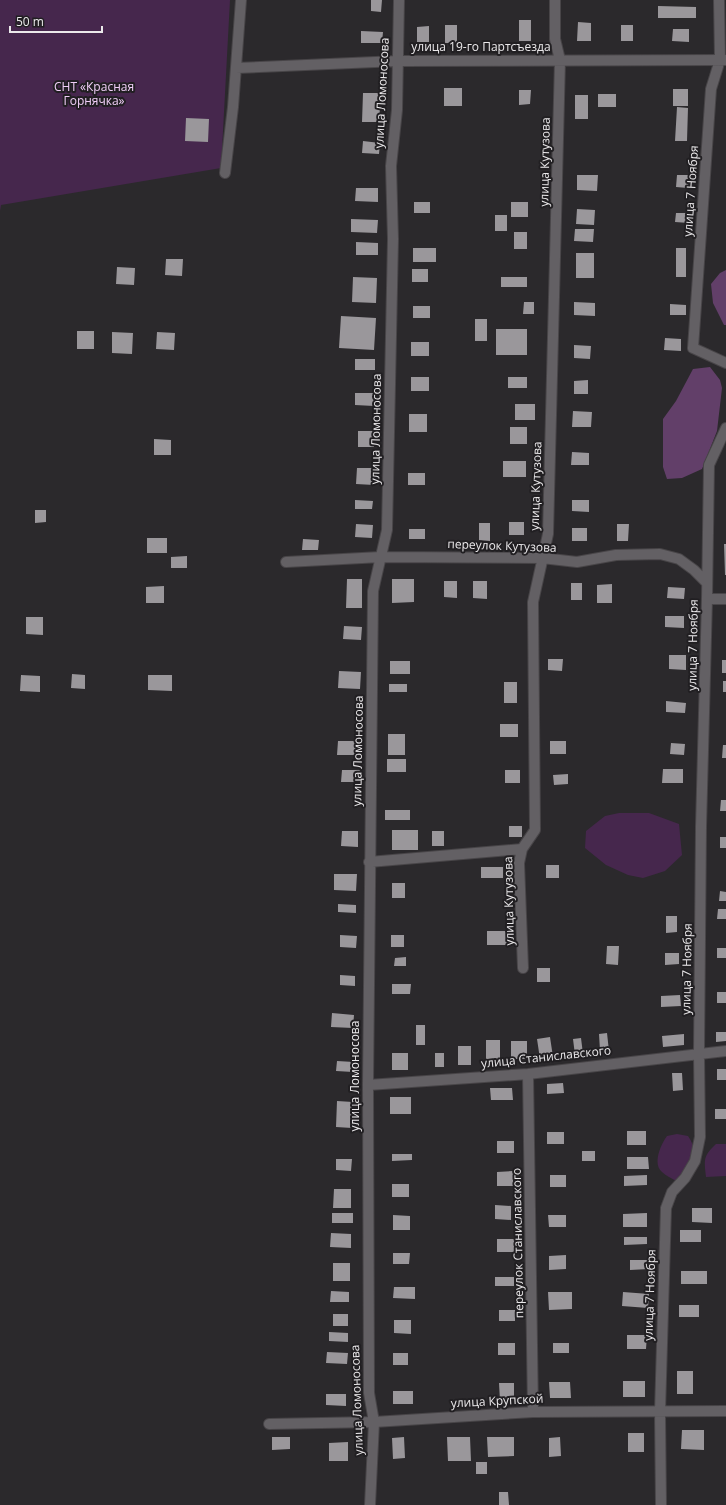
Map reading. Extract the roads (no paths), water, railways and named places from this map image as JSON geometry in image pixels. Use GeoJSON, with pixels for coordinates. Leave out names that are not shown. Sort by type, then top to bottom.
{"type":"FeatureCollection","features":[{"type":"Feature","properties":{"kind":"street"},"geometry":{"type":"LineString","coordinates":[[225,173],[233,107],[241,0]]}},
{"type":"Feature","properties":{"kind":"street","name":"улица Ломоносова"},"geometry":{"type":"LineString","coordinates":[[370,1505],[374,1422],[369,1393],[368,1085],[372,591],[387,530],[393,239],[391,166],[397,110],[399,0]]}},
{"type":"Feature","properties":{"kind":"street","name":"улица Кутузова"},"geometry":{"type":"LineString","coordinates":[[523,968],[519,863],[522,849],[535,830],[533,602],[548,534],[560,60],[555,39],[555,0]]}},
{"type":"Feature","properties":{"kind":"street","name":"улица 7 Ноября"},"geometry":{"type":"LineString","coordinates":[[719,0],[723,60],[711,89],[693,348],[726,363]]}},
{"type":"Feature","properties":{"kind":"street","name":"улица 19-го Партсъезда"},"geometry":{"type":"LineString","coordinates":[[236,68],[398,61],[723,60]]}},
{"type":"Feature","properties":{"kind":"street","name":"улица 7 Ноября"},"geometry":{"type":"LineString","coordinates":[[661,1505],[660,1412],[666,1208],[672,1192],[685,1178],[695,1161],[700,1137],[699,1054],[701,827],[709,465],[726,428]]}},
{"type":"Feature","properties":{"kind":"street","name":"переулок Кутузова"},"geometry":{"type":"LineString","coordinates":[[286,562],[381,557],[542,558],[577,562],[616,555],[660,554],[680,559],[707,583]]}},
{"type":"Feature","properties":{"kind":"street"},"geometry":{"type":"LineString","coordinates":[[707,599],[726,599]]}},
{"type":"Feature","properties":{"kind":"street"},"geometry":{"type":"LineString","coordinates":[[369,862],[522,849]]}},
{"type":"Feature","properties":{"kind":"street","name":"улица Станиславского"},"geometry":{"type":"LineString","coordinates":[[368,1085],[528,1074],[726,1051]]}},
{"type":"Feature","properties":{"kind":"street","name":"переулок Станиславского"},"geometry":{"type":"LineString","coordinates":[[528,1074],[533,1412]]}},
{"type":"Feature","properties":{"kind":"street","name":"улица Крупской"},"geometry":{"type":"LineString","coordinates":[[269,1424],[374,1422],[533,1412],[726,1411]]}},
{"type":"Feature","properties":{"kind":"park label","name":"СНТ «Красная Горнячка»"},"geometry":{"type":"Point","coordinates":[94,94]}}]}
